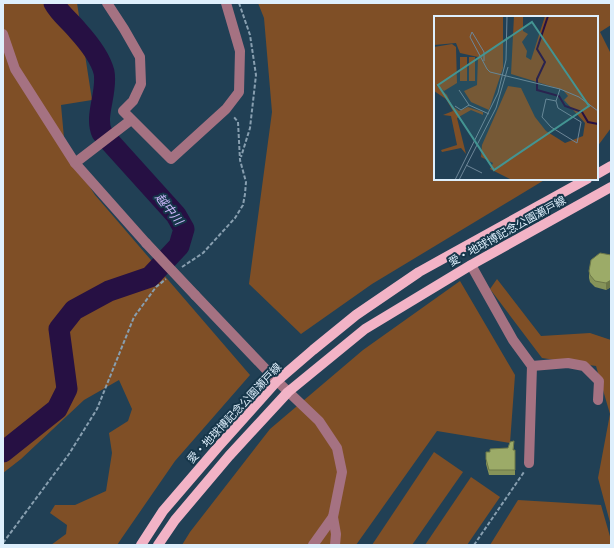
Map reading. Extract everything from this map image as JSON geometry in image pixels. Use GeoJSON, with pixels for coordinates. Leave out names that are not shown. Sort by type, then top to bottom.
{"type":"FeatureCollection","features":[{"type":"Feature","properties":{"kind":"main road"},"geometry":{"type":"LineString","coordinates":[[598,173],[611,166]]}},
{"type":"Feature","properties":{"kind":"main road","name":"愛・地球博記念公園瀬戸線"},"geometry":{"type":"LineString","coordinates":[[140,545],[168,505],[218,447],[277,381],[313,350],[356,315],[419,272],[585,180]]}},
{"type":"Feature","properties":{"kind":"main road","name":"愛・地球博記念公園瀬戸線"},"geometry":{"type":"LineString","coordinates":[[158,545],[175,520],[229,456],[288,392],[365,329],[471,265],[611,187]]}},
{"type":"Feature","properties":{"kind":"street"},"geometry":{"type":"LineString","coordinates":[[107,3],[140,57],[141,84],[133,101],[123,111],[171,159],[226,109],[239,92],[240,51],[226,3]]}},
{"type":"Feature","properties":{"kind":"street"},"geometry":{"type":"LineString","coordinates":[[3,34],[15,69],[75,163],[146,243],[195,295],[277,381],[319,421],[337,448],[342,472],[333,518],[336,534],[335,545]]}},
{"type":"Feature","properties":{"kind":"street"},"geometry":{"type":"LineString","coordinates":[[75,163],[131,120]]}},
{"type":"Feature","properties":{"kind":"street"},"geometry":{"type":"LineString","coordinates":[[471,265],[513,340],[532,366],[529,464]]}},
{"type":"Feature","properties":{"kind":"street"},"geometry":{"type":"LineString","coordinates":[[532,366],[568,363],[584,366],[599,381],[598,400]]}},
{"type":"Feature","properties":{"kind":"street"},"geometry":{"type":"LineString","coordinates":[[313,545],[333,518]]}},
{"type":"Feature","properties":{"kind":"path"},"geometry":{"type":"LineString","coordinates":[[179,269],[203,253],[235,218],[243,204],[246,182],[240,160],[238,122],[226,109]]}},
{"type":"Feature","properties":{"kind":"path"},"geometry":{"type":"LineString","coordinates":[[3,543],[69,454],[97,410],[134,317],[156,287],[168,278]]}},
{"type":"Feature","properties":{"kind":"path"},"geometry":{"type":"LineString","coordinates":[[474,545],[529,464]]}},
{"type":"Feature","properties":{"kind":"shaded area"},"geometry":{"type":"Polygon","coordinates":[[[3,3],[77,3],[92,100],[61,105],[65,149],[95,195],[250,375],[175,461],[117,545],[51,545],[66,534],[67,525],[50,513],[55,505],[75,505],[106,491],[112,453],[109,433],[128,421],[132,409],[119,380],[84,400],[21,459],[3,473],[3,3]]]}},
{"type":"Feature","properties":{"kind":"shaded area"},"geometry":{"type":"Polygon","coordinates":[[[258,3],[611,3],[611,25],[600,32],[611,54],[611,128],[598,146],[598,16],[434,16],[434,180],[544,180],[372,284],[301,334],[249,284],[272,112],[264,18],[258,3]]]}},
{"type":"Feature","properties":{"kind":"shaded area"},"geometry":{"type":"Polygon","coordinates":[[[497,279],[541,336],[590,333],[611,340],[611,526],[598,478],[610,414],[596,366],[542,358],[490,289],[497,279]]]}},
{"type":"Feature","properties":{"kind":"shaded area"},"geometry":{"type":"Polygon","coordinates":[[[460,281],[515,375],[510,443],[437,431],[356,545],[182,545],[190,532],[270,429],[363,350],[460,281]]]}},
{"type":"Feature","properties":{"kind":"shaded area"},"geometry":{"type":"Polygon","coordinates":[[[434,452],[463,472],[412,545],[372,545],[434,452]]]}},
{"type":"Feature","properties":{"kind":"shaded area"},"geometry":{"type":"Polygon","coordinates":[[[471,477],[500,497],[467,545],[425,545],[471,477]]]}},
{"type":"Feature","properties":{"kind":"shaded area"},"geometry":{"type":"Polygon","coordinates":[[[518,500],[601,505],[611,540],[611,545],[490,545],[518,500]]]}},
{"type":"Feature","properties":{"kind":"building"},"geometry":{"type":"Polygon","coordinates":[[[600,253],[611,255],[611,280],[606,283],[595,281],[590,275],[589,271],[591,260],[600,253]]]}},
{"type":"Feature","properties":{"kind":"building"},"geometry":{"type":"Polygon","coordinates":[[[514,441],[513,450],[515,450],[515,470],[489,470],[486,452],[490,452],[490,449],[508,448],[510,442],[514,441]]]}},
{"type":"Feature","properties":{"kind":"waterway","name":"越中川"},"geometry":{"type":"LineString","coordinates":[[3,452],[57,409],[67,389],[59,329],[74,310],[109,291],[150,277],[179,246],[184,229],[176,215],[102,133],[100,126],[100,112],[105,80],[102,66],[90,45],[59,11],[54,3]]}}]}
